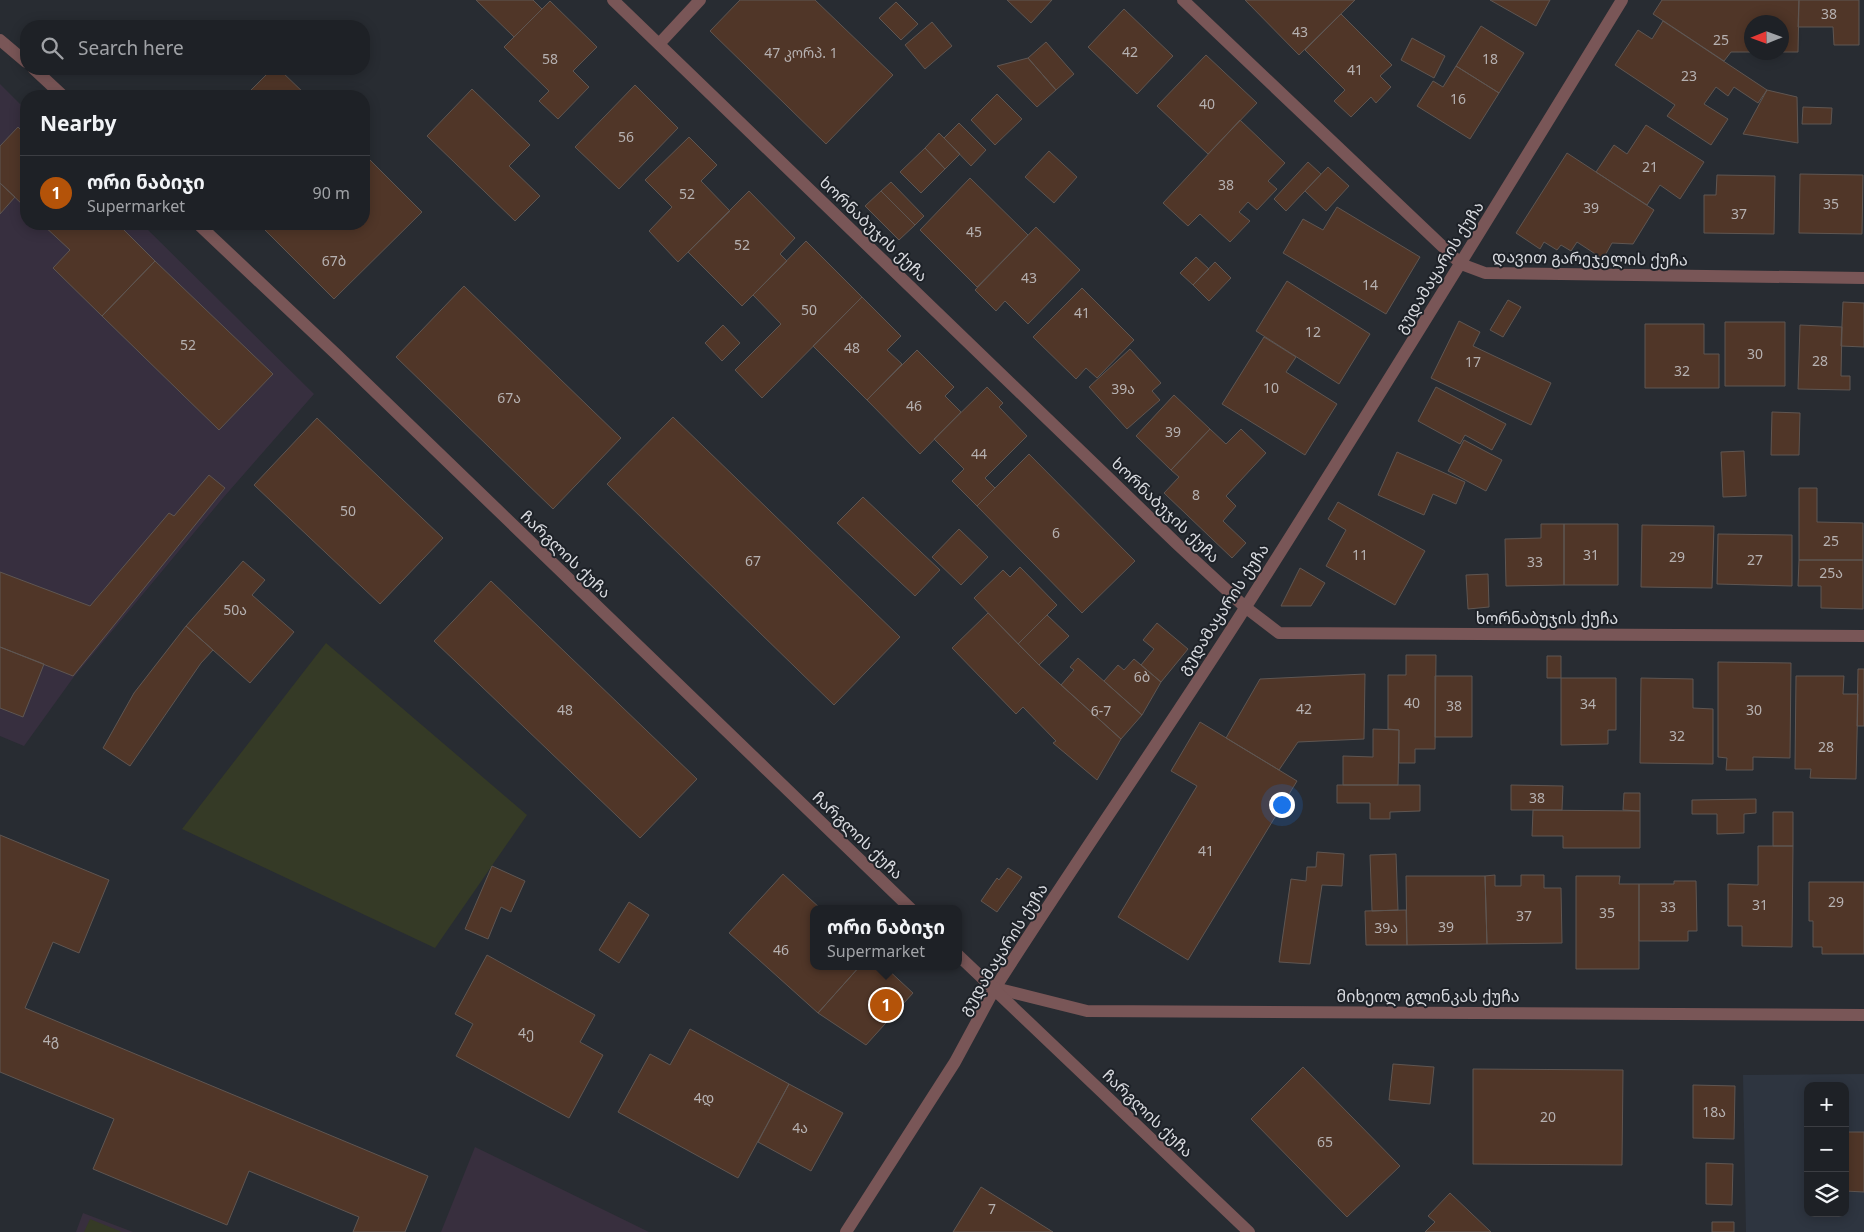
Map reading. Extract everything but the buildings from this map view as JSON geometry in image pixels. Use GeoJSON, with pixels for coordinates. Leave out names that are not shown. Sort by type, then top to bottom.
{"type":"FeatureCollection","features":[{"type":"Feature","properties":{"kind":"street","name":"ხორნაბუჯის ქუჩა"},"geometry":{"type":"LineString","coordinates":[[613,0],[1176,543],[1245,607],[1279,633],[1864,636]]}},
{"type":"Feature","properties":{"kind":"street"},"geometry":{"type":"LineString","coordinates":[[659,44],[700,0]]}},
{"type":"Feature","properties":{"kind":"street","name":"დავით გარეჯელის ქუჩა"},"geometry":{"type":"LineString","coordinates":[[1183,0],[1461,264],[1485,273],[1864,278]]}},
{"type":"Feature","properties":{"kind":"street","name":"გუდამაყარის ქუჩა"},"geometry":{"type":"LineString","coordinates":[[846,1232],[955,1062],[995,988],[1245,607],[1461,264],[1622,0]]}},
{"type":"Feature","properties":{"kind":"street"},"geometry":{"type":"LineString","coordinates":[[0,40],[20,57]]}},
{"type":"Feature","properties":{"kind":"street"},"geometry":{"type":"LineString","coordinates":[[40,75],[57,90]]}},
{"type":"Feature","properties":{"kind":"street","name":"ჩარგლის ქუჩა"},"geometry":{"type":"LineString","coordinates":[[204,230],[337,354],[906,905]]}},
{"type":"Feature","properties":{"kind":"street","name":"ჩარგლის ქუჩა"},"geometry":{"type":"LineString","coordinates":[[962,959],[1249,1232]]}},
{"type":"Feature","properties":{"kind":"street","name":"მიხეილ გლინკას ქუჩა"},"geometry":{"type":"LineString","coordinates":[[995,988],[1087,1011],[1864,1015]]}},
{"type":"Feature","properties":{"kind":"shaded area"},"geometry":{"type":"Polygon","coordinates":[[[0,84],[20,104],[20,230],[148,230],[314,394],[223,498],[73,678],[24,746],[0,736],[0,84]]]}},
{"type":"Feature","properties":{"kind":"shaded area"},"geometry":{"type":"Polygon","coordinates":[[[1864,1074],[1864,1232],[1746,1232],[1743,1075],[1864,1074]]]}},
{"type":"Feature","properties":{"kind":"shaded area"},"geometry":{"type":"Polygon","coordinates":[[[475,1147],[649,1232],[441,1232],[475,1147]]]}},
{"type":"Feature","properties":{"kind":"shaded area"},"geometry":{"type":"Polygon","coordinates":[[[83,1213],[133,1232],[76,1232],[83,1213]]]}},
{"type":"Feature","properties":{"kind":"green space"},"geometry":{"type":"Polygon","coordinates":[[[326,643],[527,815],[435,948],[182,829],[326,643]]]}},
{"type":"Feature","properties":{"kind":"green space"},"geometry":{"type":"Polygon","coordinates":[[[90,1219],[122,1232],[84,1232],[90,1219]]]}},
{"type":"Feature","properties":{"kind":"place","name":"ორი ნაბიჯი"},"geometry":{"type":"Point","coordinates":[886,1005]}}]}
